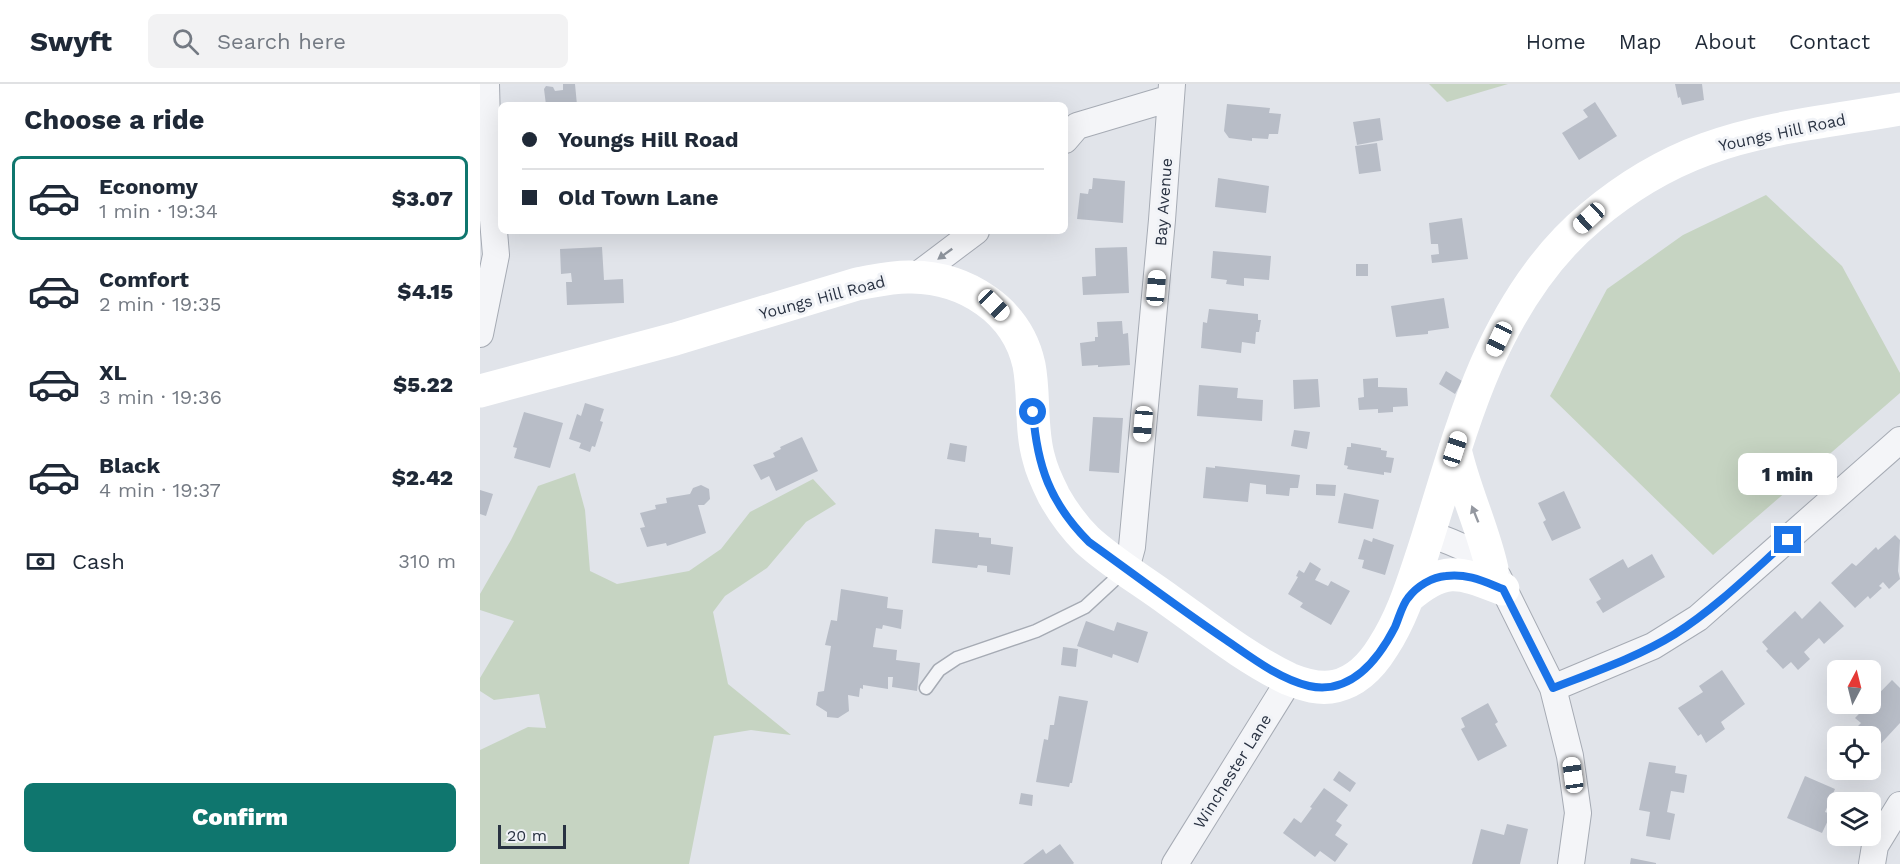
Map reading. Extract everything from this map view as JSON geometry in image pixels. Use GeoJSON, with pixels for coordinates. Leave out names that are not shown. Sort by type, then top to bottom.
{"type":"FeatureCollection","features":[{"type":"Feature","properties":{"kind":"street"},"geometry":{"type":"LineString","coordinates":[[480,334],[496,255],[488,161],[486,84]]}},
{"type":"Feature","properties":{"kind":"street"},"geometry":{"type":"LineString","coordinates":[[1071,129],[1171,91]]}},
{"type":"Feature","properties":{"kind":"street","name":"Bay Avenue"},"geometry":{"type":"LineString","coordinates":[[1126,569],[1133,537],[1162,220],[1171,91]]}},
{"type":"Feature","properties":{"kind":"street","name":"Youngs Hill Road"},"geometry":{"type":"LineString","coordinates":[[480,391],[675,339],[857,284],[888,278],[915,277],[942,281],[970,291],[994,305],[1013,326],[1020,338],[1029,365],[1039,459],[1062,509],[1089,542],[1254,659],[1290,679],[1309,686],[1332,687],[1360,675],[1383,649],[1407,598],[1455,449],[1486,365],[1511,316],[1549,262],[1589,218],[1647,179],[1686,157],[1706,149],[1761,134],[1900,109]]}},
{"type":"Feature","properties":{"kind":"street"},"geometry":{"type":"LineString","coordinates":[[915,277],[972,234]]}},
{"type":"Feature","properties":{"kind":"street"},"geometry":{"type":"LineString","coordinates":[[1455,449],[1462,477],[1498,579]]}},
{"type":"Feature","properties":{"kind":"street"},"geometry":{"type":"LineString","coordinates":[[1553,688],[1653,646],[1690,623],[1896,452]]}},
{"type":"Feature","properties":{"kind":"street"},"geometry":{"type":"LineString","coordinates":[[1429,534],[1471,552],[1487,562],[1498,579],[1553,688],[1570,756],[1578,813],[1571,864]]}},
{"type":"Feature","properties":{"kind":"street"},"geometry":{"type":"LineString","coordinates":[[1407,598],[1434,578],[1468,576],[1498,579]]}},
{"type":"Feature","properties":{"kind":"street","name":"Winchester Lane"},"geometry":{"type":"LineString","coordinates":[[1175,864],[1290,679]]}},
{"type":"Feature","properties":{"kind":"street"},"geometry":{"type":"LineString","coordinates":[[1872,864],[1875,846],[1900,805]]}},
{"type":"Feature","properties":{"kind":"lane"},"geometry":{"type":"LineString","coordinates":[[926,688],[939,670],[957,658],[1036,631],[1085,607],[1126,569]]}},
{"type":"Feature","properties":{"kind":"green space"},"geometry":{"type":"Polygon","coordinates":[[[1429,84],[1508,84],[1447,102],[1429,84]]]}},
{"type":"Feature","properties":{"kind":"green space"},"geometry":{"type":"Polygon","coordinates":[[[1766,195],[1842,266],[1900,373],[1900,393],[1713,555],[1550,396],[1607,289],[1683,235],[1766,195]]]}},
{"type":"Feature","properties":{"kind":"green space"},"geometry":{"type":"Polygon","coordinates":[[[575,473],[585,510],[590,571],[617,584],[689,571],[721,549],[750,512],[813,479],[836,504],[806,522],[767,568],[725,596],[713,612],[728,684],[791,735],[751,730],[714,736],[689,864],[480,864],[480,750],[528,727],[546,728],[539,694],[494,700],[480,691],[480,678],[514,621],[480,610],[480,594],[538,486],[575,473]]]}},
{"type":"Feature","properties":{"kind":"building"},"geometry":{"type":"Polygon","coordinates":[[[563,84],[575,84],[577,102],[546,102],[544,89],[546,86],[553,87],[555,91],[563,90],[563,84]]]}},
{"type":"Feature","properties":{"kind":"building"},"geometry":{"type":"Polygon","coordinates":[[[1675,84],[1702,84],[1704,100],[1682,105],[1675,84]]]}},
{"type":"Feature","properties":{"kind":"building"},"geometry":{"type":"Polygon","coordinates":[[[1595,102],[1617,136],[1579,160],[1562,133],[1588,117],[1583,110],[1595,102]]]}},
{"type":"Feature","properties":{"kind":"building"},"geometry":{"type":"Polygon","coordinates":[[[1227,104],[1270,108],[1269,113],[1281,114],[1278,134],[1269,134],[1268,139],[1252,138],[1252,141],[1229,138],[1224,131],[1227,104]]]}},
{"type":"Feature","properties":{"kind":"building"},"geometry":{"type":"Polygon","coordinates":[[[1380,118],[1383,140],[1357,145],[1353,122],[1380,118]]]}},
{"type":"Feature","properties":{"kind":"building"},"geometry":{"type":"Polygon","coordinates":[[[1377,143],[1381,171],[1359,174],[1355,146],[1377,143]]]}},
{"type":"Feature","properties":{"kind":"building"},"geometry":{"type":"Polygon","coordinates":[[[1093,178],[1125,181],[1123,223],[1077,219],[1080,193],[1088,194],[1089,189],[1092,189],[1093,178]]]}},
{"type":"Feature","properties":{"kind":"building"},"geometry":{"type":"Polygon","coordinates":[[[1218,178],[1269,186],[1266,213],[1215,207],[1218,178]]]}},
{"type":"Feature","properties":{"kind":"building"},"geometry":{"type":"Polygon","coordinates":[[[1462,218],[1468,259],[1432,263],[1431,255],[1439,254],[1438,244],[1431,244],[1429,223],[1462,218]]]}},
{"type":"Feature","properties":{"kind":"building"},"geometry":{"type":"Polygon","coordinates":[[[602,247],[604,280],[623,279],[624,303],[567,305],[566,282],[572,282],[571,273],[561,274],[560,249],[602,247]]]}},
{"type":"Feature","properties":{"kind":"building"},"geometry":{"type":"Polygon","coordinates":[[[1127,247],[1129,293],[1083,295],[1082,277],[1096,276],[1095,248],[1127,247]]]}},
{"type":"Feature","properties":{"kind":"building"},"geometry":{"type":"Polygon","coordinates":[[[1213,251],[1271,256],[1269,280],[1244,278],[1244,286],[1226,284],[1227,280],[1211,278],[1213,251]]]}},
{"type":"Feature","properties":{"kind":"building"},"geometry":{"type":"Polygon","coordinates":[[[1356,264],[1368,264],[1368,276],[1356,276],[1356,264]]]}},
{"type":"Feature","properties":{"kind":"building"},"geometry":{"type":"Polygon","coordinates":[[[1444,298],[1449,328],[1428,331],[1428,334],[1396,337],[1391,306],[1444,298]]]}},
{"type":"Feature","properties":{"kind":"building"},"geometry":{"type":"Polygon","coordinates":[[[1209,309],[1258,314],[1258,320],[1261,320],[1259,332],[1256,332],[1255,344],[1242,342],[1241,353],[1201,348],[1203,322],[1207,323],[1209,309]]]}},
{"type":"Feature","properties":{"kind":"building"},"geometry":{"type":"Polygon","coordinates":[[[1122,321],[1123,334],[1128,333],[1130,365],[1082,366],[1080,343],[1095,341],[1095,337],[1098,337],[1097,322],[1122,321]]]}},
{"type":"Feature","properties":{"kind":"building"},"geometry":{"type":"Polygon","coordinates":[[[1446,371],[1462,381],[1455,394],[1439,384],[1446,371]]]}},
{"type":"Feature","properties":{"kind":"building"},"geometry":{"type":"Polygon","coordinates":[[[1378,378],[1378,387],[1407,388],[1408,406],[1393,407],[1393,412],[1378,413],[1378,409],[1359,410],[1358,398],[1364,397],[1363,379],[1378,378]]]}},
{"type":"Feature","properties":{"kind":"building"},"geometry":{"type":"Polygon","coordinates":[[[1318,379],[1320,407],[1294,409],[1293,380],[1318,379]]]}},
{"type":"Feature","properties":{"kind":"building"},"geometry":{"type":"Polygon","coordinates":[[[1199,385],[1238,388],[1237,398],[1263,400],[1262,421],[1197,416],[1199,385]]]}},
{"type":"Feature","properties":{"kind":"building"},"geometry":{"type":"Polygon","coordinates":[[[585,403],[604,409],[600,421],[603,422],[595,447],[592,446],[590,452],[579,448],[581,443],[569,439],[577,414],[581,416],[585,403]]]}},
{"type":"Feature","properties":{"kind":"building"},"geometry":{"type":"Polygon","coordinates":[[[524,412],[563,423],[550,468],[514,458],[517,448],[513,447],[524,412]]]}},
{"type":"Feature","properties":{"kind":"building"},"geometry":{"type":"Polygon","coordinates":[[[1093,417],[1123,418],[1119,473],[1089,471],[1093,417]]]}},
{"type":"Feature","properties":{"kind":"building"},"geometry":{"type":"Polygon","coordinates":[[[1294,430],[1310,432],[1307,449],[1291,446],[1294,430]]]}},
{"type":"Feature","properties":{"kind":"building"},"geometry":{"type":"Polygon","coordinates":[[[802,437],[818,471],[776,491],[769,476],[761,480],[753,465],[775,457],[773,453],[781,449],[780,447],[802,437]]]}},
{"type":"Feature","properties":{"kind":"building"},"geometry":{"type":"Polygon","coordinates":[[[950,443],[967,446],[965,462],[947,459],[950,443]]]}},
{"type":"Feature","properties":{"kind":"building"},"geometry":{"type":"Polygon","coordinates":[[[1351,443],[1387,451],[1386,457],[1394,458],[1391,473],[1384,472],[1384,475],[1347,469],[1348,466],[1344,465],[1347,447],[1351,447],[1351,443]]]}},
{"type":"Feature","properties":{"kind":"building"},"geometry":{"type":"Polygon","coordinates":[[[1215,466],[1300,475],[1298,488],[1290,488],[1289,496],[1266,494],[1266,485],[1250,483],[1248,502],[1203,498],[1206,467],[1215,468],[1215,466]]]}},
{"type":"Feature","properties":{"kind":"building"},"geometry":{"type":"Polygon","coordinates":[[[1316,484],[1336,485],[1335,496],[1316,495],[1316,484]]]}},
{"type":"Feature","properties":{"kind":"building"},"geometry":{"type":"Polygon","coordinates":[[[701,485],[709,489],[710,499],[704,505],[698,505],[706,533],[667,546],[666,543],[647,547],[640,528],[645,527],[640,513],[656,509],[655,505],[667,503],[666,498],[690,494],[693,488],[701,485]]]}},
{"type":"Feature","properties":{"kind":"building"},"geometry":{"type":"Polygon","coordinates":[[[480,490],[493,494],[486,516],[480,514],[480,490]]]}},
{"type":"Feature","properties":{"kind":"building"},"geometry":{"type":"Polygon","coordinates":[[[1564,491],[1581,528],[1552,541],[1543,522],[1546,520],[1538,503],[1564,491]]]}},
{"type":"Feature","properties":{"kind":"building"},"geometry":{"type":"Polygon","coordinates":[[[1344,493],[1379,500],[1373,529],[1338,523],[1344,493]]]}},
{"type":"Feature","properties":{"kind":"building"},"geometry":{"type":"Polygon","coordinates":[[[935,529],[979,533],[979,537],[991,538],[991,544],[1013,547],[1010,575],[987,572],[987,566],[978,565],[977,568],[932,563],[935,529]]]}},
{"type":"Feature","properties":{"kind":"building"},"geometry":{"type":"Polygon","coordinates":[[[1895,535],[1900,540],[1898,571],[1900,579],[1889,589],[1883,582],[1879,586],[1882,588],[1870,599],[1868,596],[1855,608],[1831,583],[1852,563],[1856,566],[1876,547],[1878,550],[1895,535]]]}},
{"type":"Feature","properties":{"kind":"building"},"geometry":{"type":"Polygon","coordinates":[[[1373,538],[1394,545],[1385,575],[1362,568],[1364,560],[1358,559],[1364,539],[1372,542],[1373,538]]]}},
{"type":"Feature","properties":{"kind":"building"},"geometry":{"type":"Polygon","coordinates":[[[1652,554],[1665,577],[1603,613],[1596,602],[1601,599],[1589,579],[1623,559],[1628,568],[1652,554]]]}},
{"type":"Feature","properties":{"kind":"building"},"geometry":{"type":"Polygon","coordinates":[[[1310,562],[1321,569],[1315,580],[1328,586],[1331,581],[1350,591],[1331,625],[1300,607],[1303,603],[1288,594],[1298,577],[1296,576],[1299,570],[1304,573],[1310,562]]]}},
{"type":"Feature","properties":{"kind":"building"},"geometry":{"type":"Polygon","coordinates":[[[841,589],[888,597],[887,608],[903,610],[901,629],[883,625],[882,629],[876,628],[873,647],[897,650],[896,660],[920,663],[917,691],[892,687],[893,677],[888,677],[888,689],[863,685],[863,689],[860,688],[859,697],[848,695],[849,711],[838,718],[827,717],[827,712],[816,705],[818,692],[824,691],[831,646],[825,645],[831,620],[837,621],[841,589]]]}},
{"type":"Feature","properties":{"kind":"building"},"geometry":{"type":"Polygon","coordinates":[[[1820,601],[1844,626],[1824,644],[1819,638],[1804,652],[1810,659],[1798,670],[1791,662],[1783,669],[1766,651],[1768,649],[1762,642],[1795,611],[1802,619],[1820,601]]]}},
{"type":"Feature","properties":{"kind":"building"},"geometry":{"type":"Polygon","coordinates":[[[1086,621],[1114,631],[1117,622],[1148,632],[1138,663],[1113,654],[1112,658],[1077,646],[1086,621]]]}},
{"type":"Feature","properties":{"kind":"building"},"geometry":{"type":"Polygon","coordinates":[[[1063,647],[1078,649],[1076,667],[1061,665],[1063,647]]]}},
{"type":"Feature","properties":{"kind":"building"},"geometry":{"type":"Polygon","coordinates":[[[1722,670],[1745,704],[1721,722],[1725,729],[1706,743],[1701,734],[1698,736],[1678,708],[1703,692],[1699,686],[1722,670]]]}},
{"type":"Feature","properties":{"kind":"building"},"geometry":{"type":"Polygon","coordinates":[[[1892,680],[1900,688],[1900,723],[1881,743],[1881,726],[1858,726],[1861,723],[1855,718],[1859,714],[1881,714],[1881,691],[1892,680]]]}},
{"type":"Feature","properties":{"kind":"building"},"geometry":{"type":"Polygon","coordinates":[[[1059,696],[1088,701],[1072,783],[1069,787],[1036,782],[1044,739],[1048,740],[1050,725],[1054,725],[1059,696]]]}},
{"type":"Feature","properties":{"kind":"building"},"geometry":{"type":"Polygon","coordinates":[[[1488,703],[1498,722],[1495,724],[1507,746],[1478,761],[1461,729],[1465,727],[1461,718],[1488,703]]]}},
{"type":"Feature","properties":{"kind":"building"},"geometry":{"type":"Polygon","coordinates":[[[1649,762],[1676,766],[1675,773],[1687,775],[1684,793],[1671,791],[1667,812],[1675,814],[1670,840],[1646,836],[1650,812],[1639,810],[1649,762]]]}},
{"type":"Feature","properties":{"kind":"building"},"geometry":{"type":"Polygon","coordinates":[[[1339,771],[1356,783],[1350,792],[1333,780],[1339,771]]]}},
{"type":"Feature","properties":{"kind":"building"},"geometry":{"type":"Polygon","coordinates":[[[1805,776],[1835,789],[1834,792],[1827,792],[1825,812],[1827,813],[1827,822],[1822,833],[1787,818],[1805,776]]]}},
{"type":"Feature","properties":{"kind":"building"},"geometry":{"type":"Polygon","coordinates":[[[1324,788],[1348,805],[1336,821],[1342,825],[1335,835],[1348,844],[1335,862],[1320,851],[1315,857],[1283,833],[1294,818],[1301,823],[1324,788]]]}},
{"type":"Feature","properties":{"kind":"building"},"geometry":{"type":"Polygon","coordinates":[[[1021,793],[1033,795],[1032,806],[1019,804],[1021,793]]]}},
{"type":"Feature","properties":{"kind":"building"},"geometry":{"type":"Polygon","coordinates":[[[1507,824],[1528,829],[1520,864],[1472,864],[1481,829],[1504,835],[1507,824]]]}},
{"type":"Feature","properties":{"kind":"building"},"geometry":{"type":"Polygon","coordinates":[[[1060,844],[1073,864],[1023,864],[1043,849],[1046,854],[1060,844]]]}},
{"type":"Feature","properties":{"kind":"building"},"geometry":{"type":"Polygon","coordinates":[[[1631,858],[1656,863],[1656,864],[1630,864],[1631,858]]]}},
{"type":"Feature","properties":{"kind":"route"},"geometry":{"type":"LineString","coordinates":[[1033,412],[1036,446],[1049,485],[1062,509],[1089,542],[1254,659],[1290,679],[1309,686],[1332,687],[1360,675],[1383,649],[1407,598],[1434,578],[1457,575],[1468,576],[1503,589],[1553,688],[1653,646],[1676,633],[1698,618],[1788,540]]}}]}
